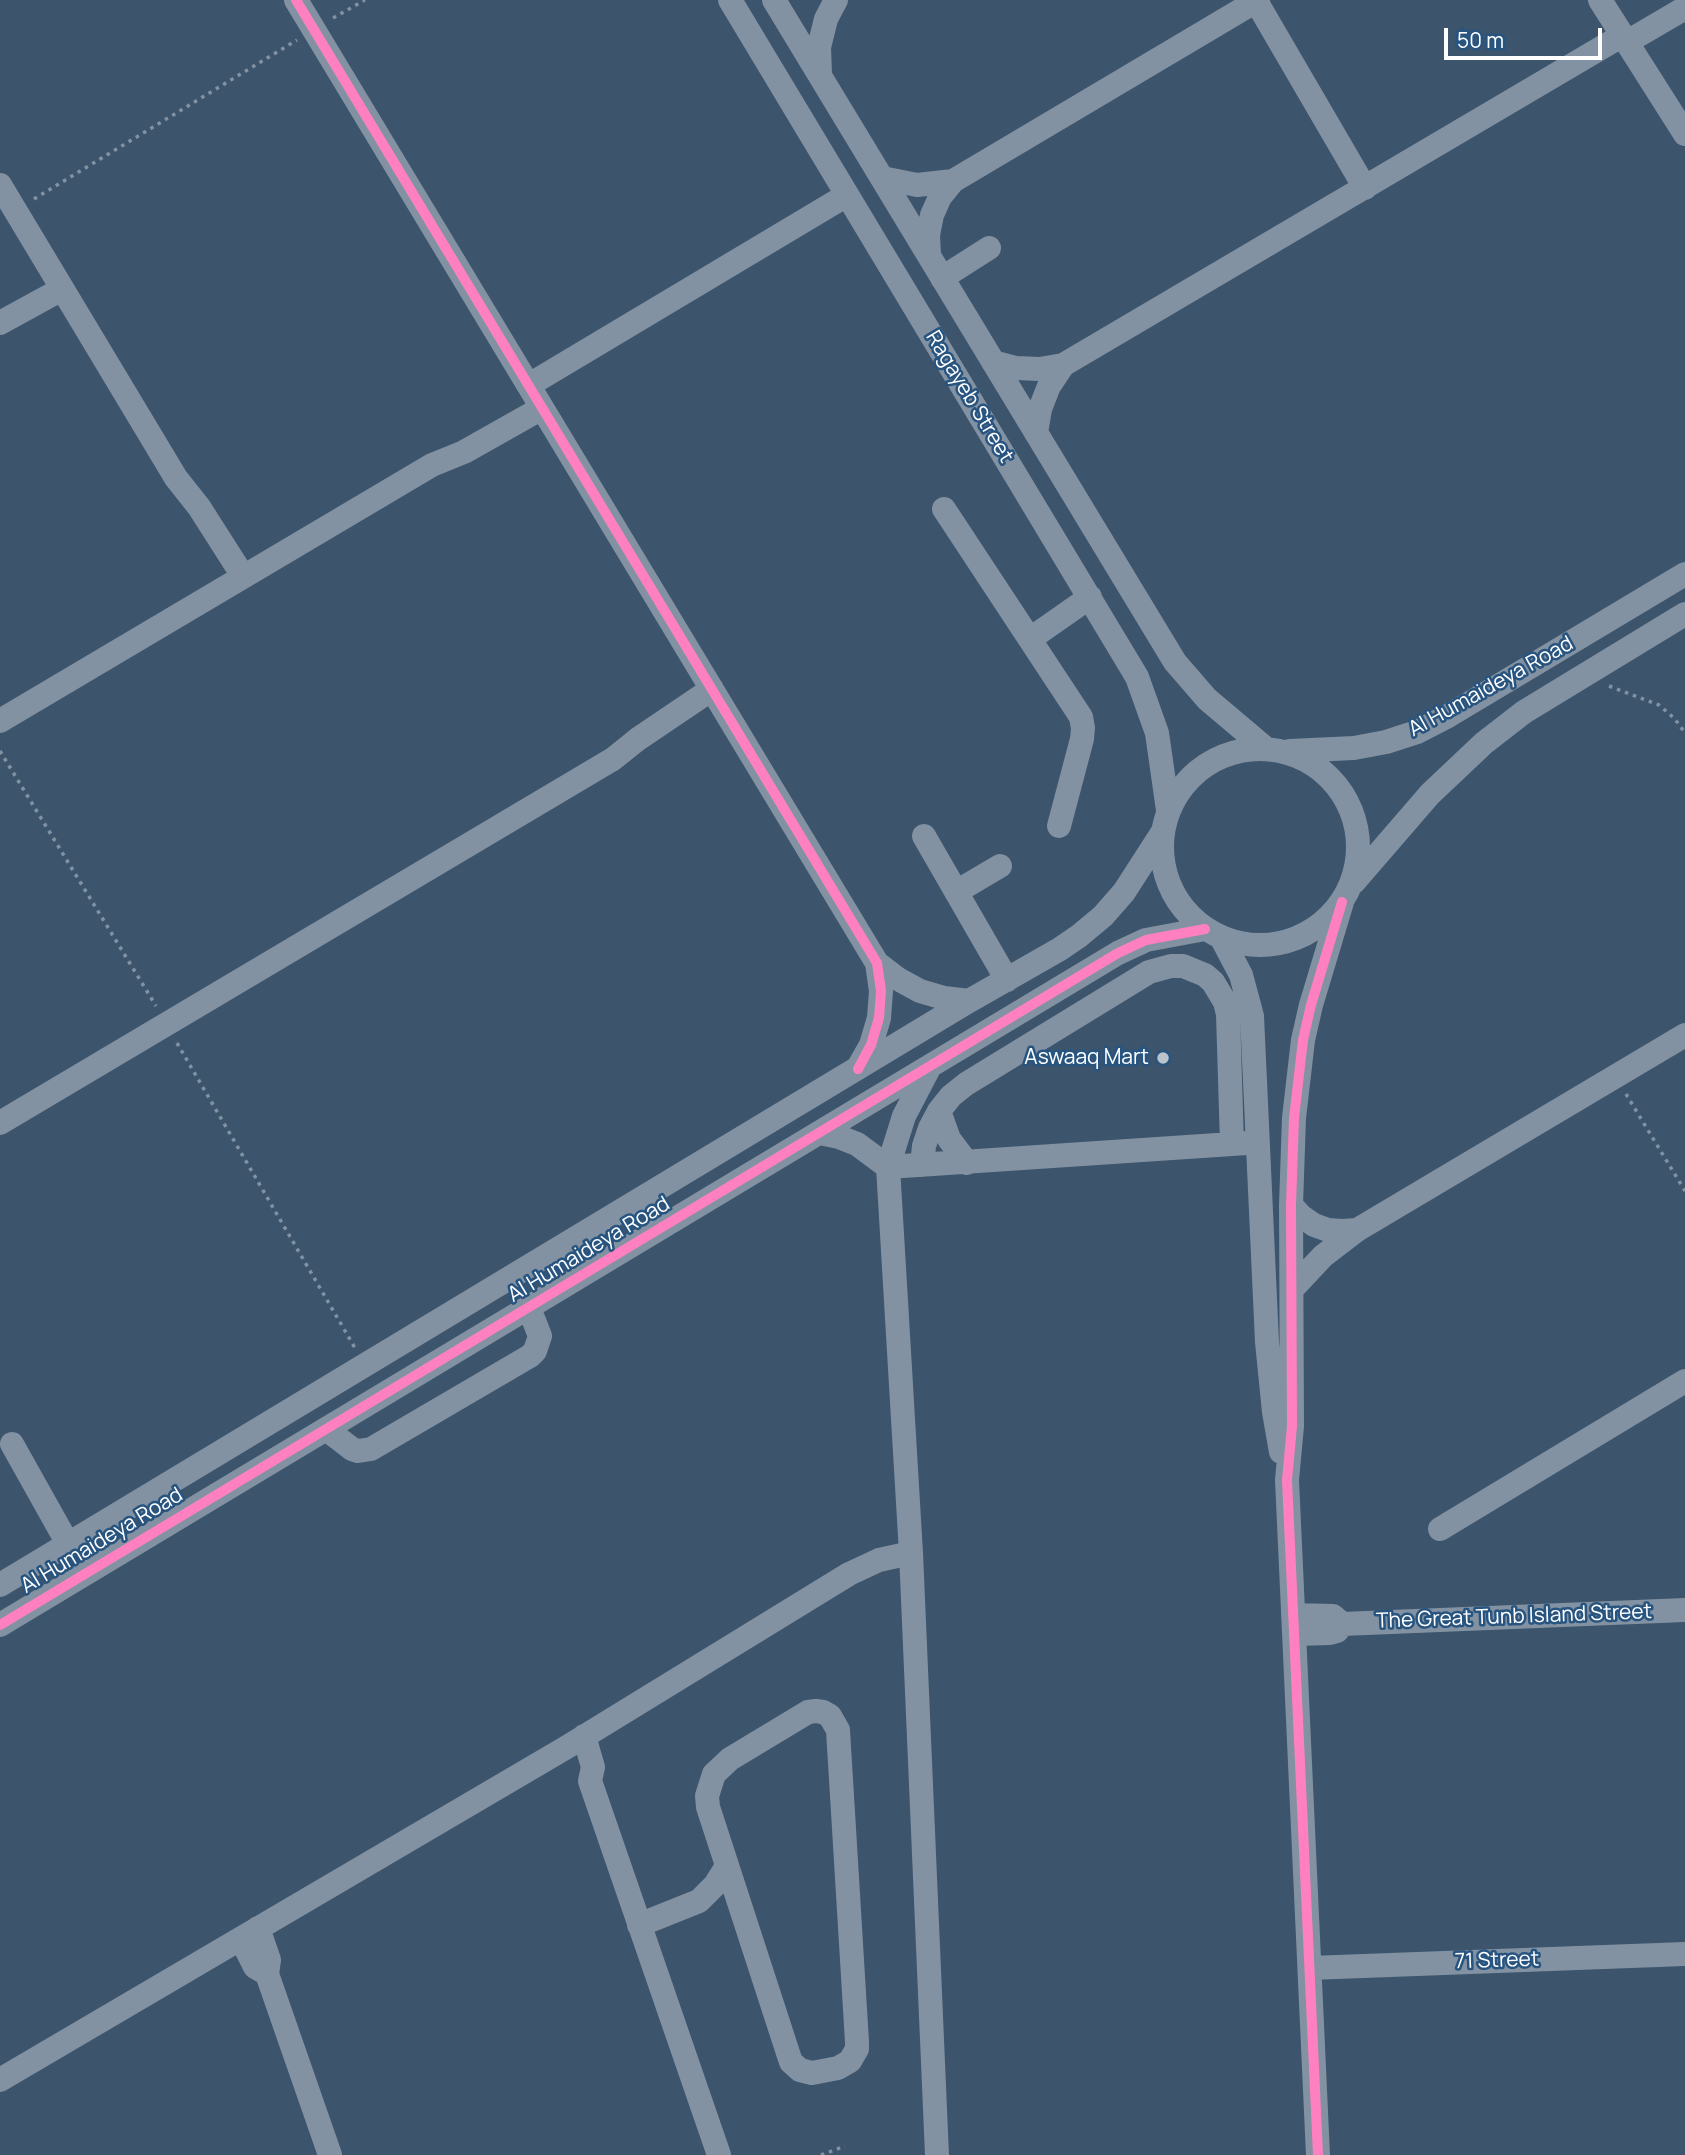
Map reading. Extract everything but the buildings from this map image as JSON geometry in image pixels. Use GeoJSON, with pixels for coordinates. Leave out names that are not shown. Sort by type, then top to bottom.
{"type":"FeatureCollection","features":[{"type":"Feature","properties":{"kind":"street"},"geometry":{"type":"LineString","coordinates":[[296,0],[877,963],[920,991],[969,1001]]}},
{"type":"Feature","properties":{"kind":"street","name":"Ragayeb Street"},"geometry":{"type":"LineString","coordinates":[[730,0],[1138,677],[1157,733],[1165,821]]}},
{"type":"Feature","properties":{"kind":"street","name":"Ragayeb Street"},"geometry":{"type":"LineString","coordinates":[[774,0],[1175,662],[1207,699],[1273,750]]}},
{"type":"Feature","properties":{"kind":"street"},"geometry":{"type":"LineString","coordinates":[[820,76],[819,47],[826,19],[836,0]]}},
{"type":"Feature","properties":{"kind":"street"},"geometry":{"type":"LineString","coordinates":[[1600,0],[1685,134]]}},
{"type":"Feature","properties":{"kind":"street"},"geometry":{"type":"LineString","coordinates":[[929,255],[928,235],[932,215],[940,197],[953,181],[1257,1],[1366,188]]}},
{"type":"Feature","properties":{"kind":"street"},"geometry":{"type":"LineString","coordinates":[[993,362],[1016,368],[1040,369],[1063,365],[1625,39],[1685,8]]}},
{"type":"Feature","properties":{"kind":"street"},"geometry":{"type":"LineString","coordinates":[[882,178],[917,185],[953,181]]}},
{"type":"Feature","properties":{"kind":"street"},"geometry":{"type":"LineString","coordinates":[[0,185],[176,478],[199,507],[237,580]]}},
{"type":"Feature","properties":{"kind":"street"},"geometry":{"type":"LineString","coordinates":[[0,721],[432,464],[464,452],[534,395],[847,195]]}},
{"type":"Feature","properties":{"kind":"street"},"geometry":{"type":"LineString","coordinates":[[942,278],[989,248]]}},
{"type":"Feature","properties":{"kind":"street"},"geometry":{"type":"LineString","coordinates":[[0,308],[57,281]]}},
{"type":"Feature","properties":{"kind":"street"},"geometry":{"type":"LineString","coordinates":[[0,323],[57,281]]}},
{"type":"Feature","properties":{"kind":"street"},"geometry":{"type":"LineString","coordinates":[[1036,433],[1040,409],[1049,386],[1063,365]]}},
{"type":"Feature","properties":{"kind":"street"},"geometry":{"type":"LineString","coordinates":[[944,509],[1080,717],[1083,728],[1059,827]]}},
{"type":"Feature","properties":{"kind":"street","name":"Al Humaideya Road"},"geometry":{"type":"LineString","coordinates":[[1273,750],[1354,748],[1418,732],[1685,574]]}},
{"type":"Feature","properties":{"kind":"street"},"geometry":{"type":"LineString","coordinates":[[1030,639],[1090,597]]}},
{"type":"Feature","properties":{"kind":"street","name":"Al Humaideya Road"},"geometry":{"type":"LineString","coordinates":[[1346,895],[1430,794],[1465,760],[1524,712],[1685,614]]}},
{"type":"Feature","properties":{"kind":"street"},"geometry":{"type":"LineString","coordinates":[[0,1123],[613,759],[638,739],[717,697]]}},
{"type":"Feature","properties":{"kind":"street"},"geometry":{"type":"LineString","coordinates":[[1313,2152],[1310,1968],[1287,1480],[1292,1426],[1291,1205],[1294,1118],[1303,1040],[1317,982],[1355,872],[1358,846],[1355,820],[1339,789],[1314,765],[1273,750],[1230,753],[1207,764],[1187,780],[1176,794],[1165,821],[1163,865],[1173,894],[1193,919],[1213,933],[1237,943],[1254,945],[1287,942],[1318,927],[1346,895]]}},
{"type":"Feature","properties":{"kind":"street","name":"Al Humaideya Road"},"geometry":{"type":"LineString","coordinates":[[0,1585],[1079,936],[1103,916],[1124,892],[1165,821]]}},
{"type":"Feature","properties":{"kind":"street"},"geometry":{"type":"LineString","coordinates":[[924,836],[1007,980]]}},
{"type":"Feature","properties":{"kind":"street"},"geometry":{"type":"LineString","coordinates":[[956,892],[1000,866]]}},
{"type":"Feature","properties":{"kind":"street"},"geometry":{"type":"LineString","coordinates":[[1213,933],[1241,975],[1252,1016],[1244,1144]]}},
{"type":"Feature","properties":{"kind":"street","name":"Al Humaideya Road"},"geometry":{"type":"LineString","coordinates":[[0,1625],[1132,946],[1161,936],[1213,933]]}},
{"type":"Feature","properties":{"kind":"street"},"geometry":{"type":"LineString","coordinates":[[858,1069],[871,1045],[879,1018],[881,991],[877,963]]}},
{"type":"Feature","properties":{"kind":"street"},"geometry":{"type":"LineString","coordinates":[[922,1166],[927,1137],[939,1111],[951,1096],[966,1084],[1149,972],[1171,966],[1194,970],[1213,982],[1226,1002],[1228,1014],[1269,1377],[1287,1480]]}},
{"type":"Feature","properties":{"kind":"street"},"geometry":{"type":"LineString","coordinates":[[1031,1044],[1047,996]]}},
{"type":"Feature","properties":{"kind":"street"},"geometry":{"type":"LineString","coordinates":[[1293,1288],[1323,1256],[1357,1230],[1685,1035]]}},
{"type":"Feature","properties":{"kind":"street"},"geometry":{"type":"LineString","coordinates":[[928,1069],[904,1116],[888,1167],[911,1553],[937,2155]]}},
{"type":"Feature","properties":{"kind":"street"},"geometry":{"type":"LineString","coordinates":[[939,1111],[949,1139],[967,1163]]}},
{"type":"Feature","properties":{"kind":"street"},"geometry":{"type":"LineString","coordinates":[[820,1133],[857,1144],[888,1167],[1244,1144]]}},
{"type":"Feature","properties":{"kind":"street"},"geometry":{"type":"LineString","coordinates":[[1291,1205],[1301,1216],[1321,1227],[1342,1231],[1357,1230]]}},
{"type":"Feature","properties":{"kind":"street"},"geometry":{"type":"LineString","coordinates":[[326,1429],[352,1449],[371,1449],[530,1356],[540,1336],[529,1308]]}},
{"type":"Feature","properties":{"kind":"street"},"geometry":{"type":"LineString","coordinates":[[1440,1529],[1685,1381]]}},
{"type":"Feature","properties":{"kind":"street"},"geometry":{"type":"LineString","coordinates":[[12,1444],[68,1544]]}},
{"type":"Feature","properties":{"kind":"street"},"geometry":{"type":"LineString","coordinates":[[0,2080],[576,1741],[849,1574],[879,1560],[911,1553]]}},
{"type":"Feature","properties":{"kind":"street","name":"The Great Tunb Island Street"},"geometry":{"type":"LineString","coordinates":[[1294,1624],[1333,1616],[1342,1624],[1685,1610]]}},
{"type":"Feature","properties":{"kind":"street"},"geometry":{"type":"LineString","coordinates":[[808,1712],[824,1712],[830,1716],[838,1730],[857,2042],[857,2049],[850,2061],[838,2068],[811,2073],[800,2070],[791,2062],[742,1911],[708,1807],[707,1796],[713,1774],[730,1759],[808,1712]]}},
{"type":"Feature","properties":{"kind":"street"},"geometry":{"type":"LineString","coordinates":[[576,1741],[593,1767],[590,1781],[719,2155]]}},
{"type":"Feature","properties":{"kind":"street"},"geometry":{"type":"LineString","coordinates":[[639,1925],[699,1901],[715,1885],[727,1866]]}},
{"type":"Feature","properties":{"kind":"street"},"geometry":{"type":"LineString","coordinates":[[699,1901],[721,1903],[742,1911]]}},
{"type":"Feature","properties":{"kind":"street"},"geometry":{"type":"LineString","coordinates":[[249,1933],[269,1960],[267,1975],[330,2155]]}},
{"type":"Feature","properties":{"kind":"street","name":"71 Street"},"geometry":{"type":"LineString","coordinates":[[1310,1968],[1685,1955]]}},
{"type":"Feature","properties":{"kind":"path"},"geometry":{"type":"LineString","coordinates":[[15,210],[365,0]]}},
{"type":"Feature","properties":{"kind":"path"},"geometry":{"type":"LineString","coordinates":[[1595,667],[1606,684],[1658,705],[1675,719],[1685,733]]}},
{"type":"Feature","properties":{"kind":"path"},"geometry":{"type":"LineString","coordinates":[[0,751],[166,1024],[365,1365]]}},
{"type":"Feature","properties":{"kind":"path"},"geometry":{"type":"LineString","coordinates":[[1615,1076],[1685,1191]]}},
{"type":"Feature","properties":{"kind":"path"},"geometry":{"type":"LineString","coordinates":[[821,2155],[845,2146]]}},
{"type":"Feature","properties":{"kind":"cycle path"},"geometry":{"type":"LineString","coordinates":[[296,0],[877,963],[881,991],[879,1018],[871,1045],[858,1069]]}},
{"type":"Feature","properties":{"kind":"cycle path"},"geometry":{"type":"LineString","coordinates":[[1318,2155],[1287,1480],[1292,1426],[1291,1205],[1294,1118],[1303,1040],[1342,902]]}},
{"type":"Feature","properties":{"kind":"cycle path"},"geometry":{"type":"LineString","coordinates":[[0,1625],[1118,953],[1146,940],[1205,929]]}},
{"type":"Feature","properties":{"kind":"place","name":"Aswaaq Mart"},"geometry":{"type":"Point","coordinates":[1163,1058]}}]}
